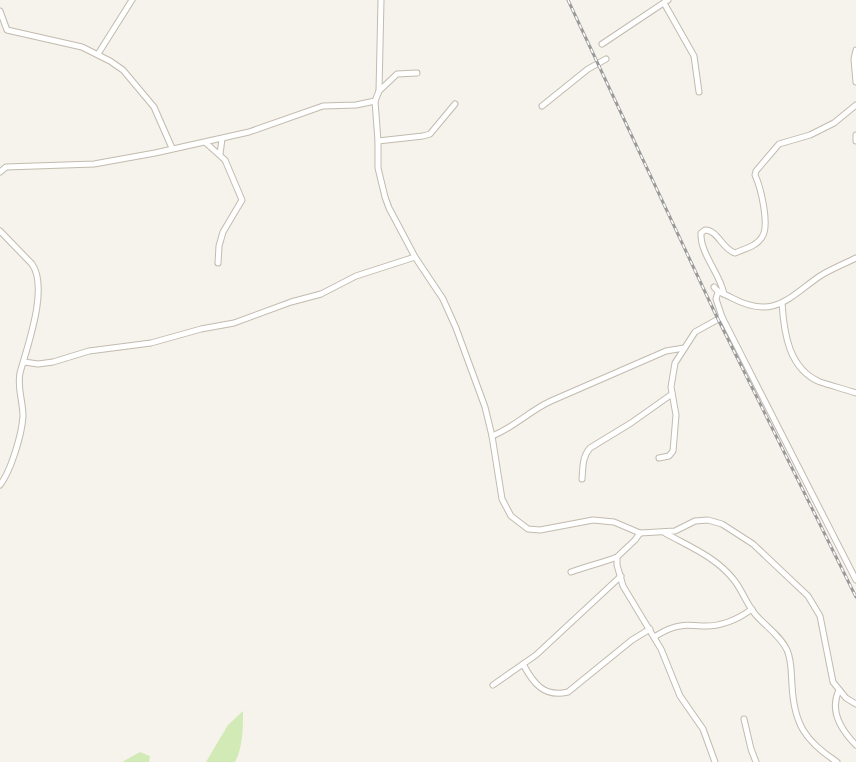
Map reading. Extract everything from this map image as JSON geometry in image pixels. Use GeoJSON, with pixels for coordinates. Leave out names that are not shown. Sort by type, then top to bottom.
{"type":"FeatureCollection","features":[{"type":"Feature","properties":{"kind":"street"},"geometry":{"type":"LineString","coordinates":[[98,54],[132,0]]}},
{"type":"Feature","properties":{"kind":"street"},"geometry":{"type":"LineString","coordinates":[[381,0],[379,91],[375,101],[378,141],[378,168],[385,197],[389,208],[415,258],[443,299],[456,328],[485,407],[492,436],[502,499],[511,516],[518,524],[528,529],[540,530],[584,521],[604,520],[621,524],[640,533],[665,533],[675,531],[696,521],[708,520],[722,524],[753,544],[808,596],[820,616],[825,638],[827,660],[833,682],[846,698],[856,704]]}},
{"type":"Feature","properties":{"kind":"street"},"geometry":{"type":"LineString","coordinates":[[602,44],[666,1],[694,56],[699,92]]}},
{"type":"Feature","properties":{"kind":"street"},"geometry":{"type":"LineString","coordinates":[[0,11],[7,30]]}},
{"type":"Feature","properties":{"kind":"street"},"geometry":{"type":"LineString","coordinates":[[0,32],[7,30],[66,42],[98,54],[123,70],[144,95],[159,117],[172,148]]}},
{"type":"Feature","properties":{"kind":"street"},"geometry":{"type":"LineString","coordinates":[[856,50],[854,59],[856,82]]}},
{"type":"Feature","properties":{"kind":"street"},"geometry":{"type":"LineString","coordinates":[[542,106],[588,69],[606,59]]}},
{"type":"Feature","properties":{"kind":"street"},"geometry":{"type":"LineString","coordinates":[[379,91],[397,74],[417,73]]}},
{"type":"Feature","properties":{"kind":"street"},"geometry":{"type":"LineString","coordinates":[[0,172],[6,167],[94,164],[155,153],[172,148],[222,139],[323,106],[356,105],[375,101]]}},
{"type":"Feature","properties":{"kind":"street"},"geometry":{"type":"LineString","coordinates":[[378,141],[430,134],[455,104]]}},
{"type":"Feature","properties":{"kind":"street"},"geometry":{"type":"LineString","coordinates":[[724,294],[721,282],[702,243],[701,233],[704,230],[712,232],[726,249],[735,253],[760,240],[765,232],[764,208],[761,190],[755,175],[756,171],[779,144],[810,135],[828,127],[856,105]]}},
{"type":"Feature","properties":{"kind":"street"},"geometry":{"type":"LineString","coordinates":[[856,135],[856,141]]}},
{"type":"Feature","properties":{"kind":"street"},"geometry":{"type":"LineString","coordinates":[[220,154],[222,139]]}},
{"type":"Feature","properties":{"kind":"street"},"geometry":{"type":"LineString","coordinates":[[206,142],[220,154],[230,166],[242,200],[223,232],[219,246],[218,263]]}},
{"type":"Feature","properties":{"kind":"street"},"geometry":{"type":"LineString","coordinates":[[0,232],[27,258],[38,275],[33,329],[20,374],[19,383],[23,417],[10,468],[6,478],[0,485]]}},
{"type":"Feature","properties":{"kind":"street"},"geometry":{"type":"LineString","coordinates":[[24,362],[38,364],[54,362],[89,351],[151,343],[201,329],[234,323],[291,302],[321,294],[335,285],[362,274],[415,258]]}},
{"type":"Feature","properties":{"kind":"street"},"geometry":{"type":"LineString","coordinates":[[714,287],[718,292],[742,303],[772,307],[782,303],[820,277],[856,258]]}},
{"type":"Feature","properties":{"kind":"street"},"geometry":{"type":"LineString","coordinates":[[718,292],[716,299],[722,317],[856,580]]}},
{"type":"Feature","properties":{"kind":"street"},"geometry":{"type":"LineString","coordinates":[[782,303],[785,335],[801,370],[822,382],[856,393]]}},
{"type":"Feature","properties":{"kind":"street"},"geometry":{"type":"LineString","coordinates":[[659,458],[669,456],[672,451],[676,415],[672,394],[672,376],[676,363],[684,348],[700,328],[722,317]]}},
{"type":"Feature","properties":{"kind":"street"},"geometry":{"type":"LineString","coordinates":[[492,436],[508,429],[537,408],[551,401],[666,352],[684,348]]}},
{"type":"Feature","properties":{"kind":"street"},"geometry":{"type":"LineString","coordinates":[[582,479],[586,453],[590,448],[631,423],[672,394]]}},
{"type":"Feature","properties":{"kind":"street"},"geometry":{"type":"LineString","coordinates":[[572,572],[584,567],[601,564],[617,557],[636,540],[640,533]]}},
{"type":"Feature","properties":{"kind":"street"},"geometry":{"type":"LineString","coordinates":[[665,533],[712,557],[722,566],[736,582],[752,609],[767,627],[781,640],[787,650],[791,662],[793,705],[800,726],[814,744],[837,762]]}},
{"type":"Feature","properties":{"kind":"street"},"geometry":{"type":"LineString","coordinates":[[617,557],[623,586],[650,629],[680,696],[702,729],[715,762]]}},
{"type":"Feature","properties":{"kind":"street"},"geometry":{"type":"LineString","coordinates":[[493,684],[536,655],[621,576]]}},
{"type":"Feature","properties":{"kind":"street"},"geometry":{"type":"LineString","coordinates":[[654,637],[678,626],[690,624],[702,626],[725,623],[737,619],[752,609]]}},
{"type":"Feature","properties":{"kind":"street"},"geometry":{"type":"LineString","coordinates":[[523,664],[531,679],[537,685],[551,693],[558,695],[568,692],[632,640],[650,629]]}},
{"type":"Feature","properties":{"kind":"street"},"geometry":{"type":"LineString","coordinates":[[838,690],[835,698],[836,715],[843,730],[856,745]]}},
{"type":"Feature","properties":{"kind":"street"},"geometry":{"type":"LineString","coordinates":[[744,719],[751,749],[756,762]]}},
{"type":"Feature","properties":{"kind":"green space"},"geometry":{"type":"Polygon","coordinates":[[[243,711],[243,730],[240,750],[235,762],[206,762],[228,725],[243,711]]]}},
{"type":"Feature","properties":{"kind":"green space"},"geometry":{"type":"Polygon","coordinates":[[[140,752],[150,756],[149,762],[122,762],[140,752]]]}},
{"type":"Feature","properties":{"kind":"railway"},"geometry":{"type":"LineString","coordinates":[[568,0],[714,311],[856,597]]}}]}
